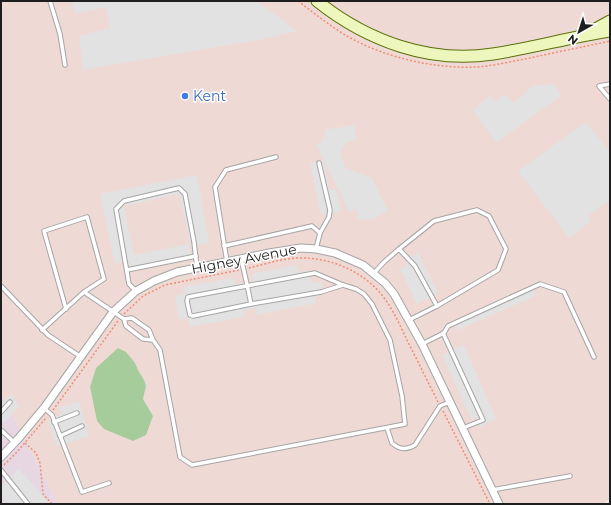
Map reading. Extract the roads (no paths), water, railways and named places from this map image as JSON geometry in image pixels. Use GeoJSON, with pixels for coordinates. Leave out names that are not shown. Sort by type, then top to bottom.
{"type":"FeatureCollection","features":[{"type":"Feature","properties":{"kind":"street"},"geometry":{"type":"LineString","coordinates":[[317,1],[354,26],[373,36],[407,49],[453,56],[492,54],[586,34],[610,31]]}},
{"type":"Feature","properties":{"kind":"street"},"geometry":{"type":"LineString","coordinates":[[586,34],[610,21]]}},
{"type":"Feature","properties":{"kind":"street","name":"Higney Avenue"},"geometry":{"type":"LineString","coordinates":[[1,457],[15,443],[44,408],[113,312],[136,291],[154,281],[177,272],[269,253],[301,248],[316,249],[335,253],[363,265],[385,283],[394,294],[422,344],[499,504]]}},
{"type":"Feature","properties":{"kind":"lane"},"geometry":{"type":"LineString","coordinates":[[50,1],[60,34],[65,65]]}},
{"type":"Feature","properties":{"kind":"lane"},"geometry":{"type":"LineString","coordinates":[[610,84],[599,86],[610,99]]}},
{"type":"Feature","properties":{"kind":"lane"},"geometry":{"type":"LineString","coordinates":[[227,262],[215,187],[226,170],[276,157]]}},
{"type":"Feature","properties":{"kind":"lane"},"geometry":{"type":"LineString","coordinates":[[316,249],[320,233],[330,217],[330,210],[319,163]]}},
{"type":"Feature","properties":{"kind":"lane"},"geometry":{"type":"LineString","coordinates":[[136,291],[129,284],[116,209],[124,201],[178,188],[185,194],[197,268]]}},
{"type":"Feature","properties":{"kind":"lane"},"geometry":{"type":"LineString","coordinates":[[374,273],[384,262],[434,221],[477,210],[489,216],[506,249],[498,270],[438,306],[409,320]]}},
{"type":"Feature","properties":{"kind":"lane"},"geometry":{"type":"LineString","coordinates":[[42,330],[66,309],[84,292],[104,279],[87,217],[44,230],[66,309]]}},
{"type":"Feature","properties":{"kind":"lane"},"geometry":{"type":"LineString","coordinates":[[224,246],[312,226],[320,233]]}},
{"type":"Feature","properties":{"kind":"lane"},"geometry":{"type":"LineString","coordinates":[[399,249],[415,266],[438,306]]}},
{"type":"Feature","properties":{"kind":"lane"},"geometry":{"type":"LineString","coordinates":[[127,270],[196,256]]}},
{"type":"Feature","properties":{"kind":"lane"},"geometry":{"type":"LineString","coordinates":[[241,259],[251,304]]}},
{"type":"Feature","properties":{"kind":"lane"},"geometry":{"type":"LineString","coordinates":[[84,292],[123,318],[132,318],[149,330],[153,340],[160,350],[163,361],[180,457],[192,466],[405,424],[402,396],[390,340],[372,304],[364,294],[356,289],[315,273],[188,297],[187,300],[190,315],[193,316],[321,292],[343,285]]}},
{"type":"Feature","properties":{"kind":"lane"},"geometry":{"type":"LineString","coordinates":[[422,344],[444,333],[448,326],[540,284],[564,292],[594,357]]}},
{"type":"Feature","properties":{"kind":"lane"},"geometry":{"type":"LineString","coordinates":[[1,286],[42,330],[81,357]]}},
{"type":"Feature","properties":{"kind":"lane"},"geometry":{"type":"LineString","coordinates":[[123,318],[126,326],[143,339],[153,340]]}},
{"type":"Feature","properties":{"kind":"lane"},"geometry":{"type":"LineString","coordinates":[[444,333],[482,420],[463,428]]}},
{"type":"Feature","properties":{"kind":"lane"},"geometry":{"type":"LineString","coordinates":[[1,412],[10,402]]}},
{"type":"Feature","properties":{"kind":"lane"},"geometry":{"type":"LineString","coordinates":[[387,428],[392,443],[401,449],[409,448],[415,445],[440,406],[450,402]]}},
{"type":"Feature","properties":{"kind":"lane"},"geometry":{"type":"LineString","coordinates":[[44,408],[52,415],[82,492],[110,482]]}},
{"type":"Feature","properties":{"kind":"lane"},"geometry":{"type":"LineString","coordinates":[[54,422],[77,413]]}},
{"type":"Feature","properties":{"kind":"lane"},"geometry":{"type":"LineString","coordinates":[[60,436],[82,426]]}},
{"type":"Feature","properties":{"kind":"lane"},"geometry":{"type":"LineString","coordinates":[[1,430],[15,443]]}},
{"type":"Feature","properties":{"kind":"lane"},"geometry":{"type":"LineString","coordinates":[[1,469],[28,504]]}},
{"type":"Feature","properties":{"kind":"lane"},"geometry":{"type":"LineString","coordinates":[[492,490],[570,476]]}},
{"type":"Feature","properties":{"kind":"place","name":"Kent"},"geometry":{"type":"Point","coordinates":[185,96]}}]}
